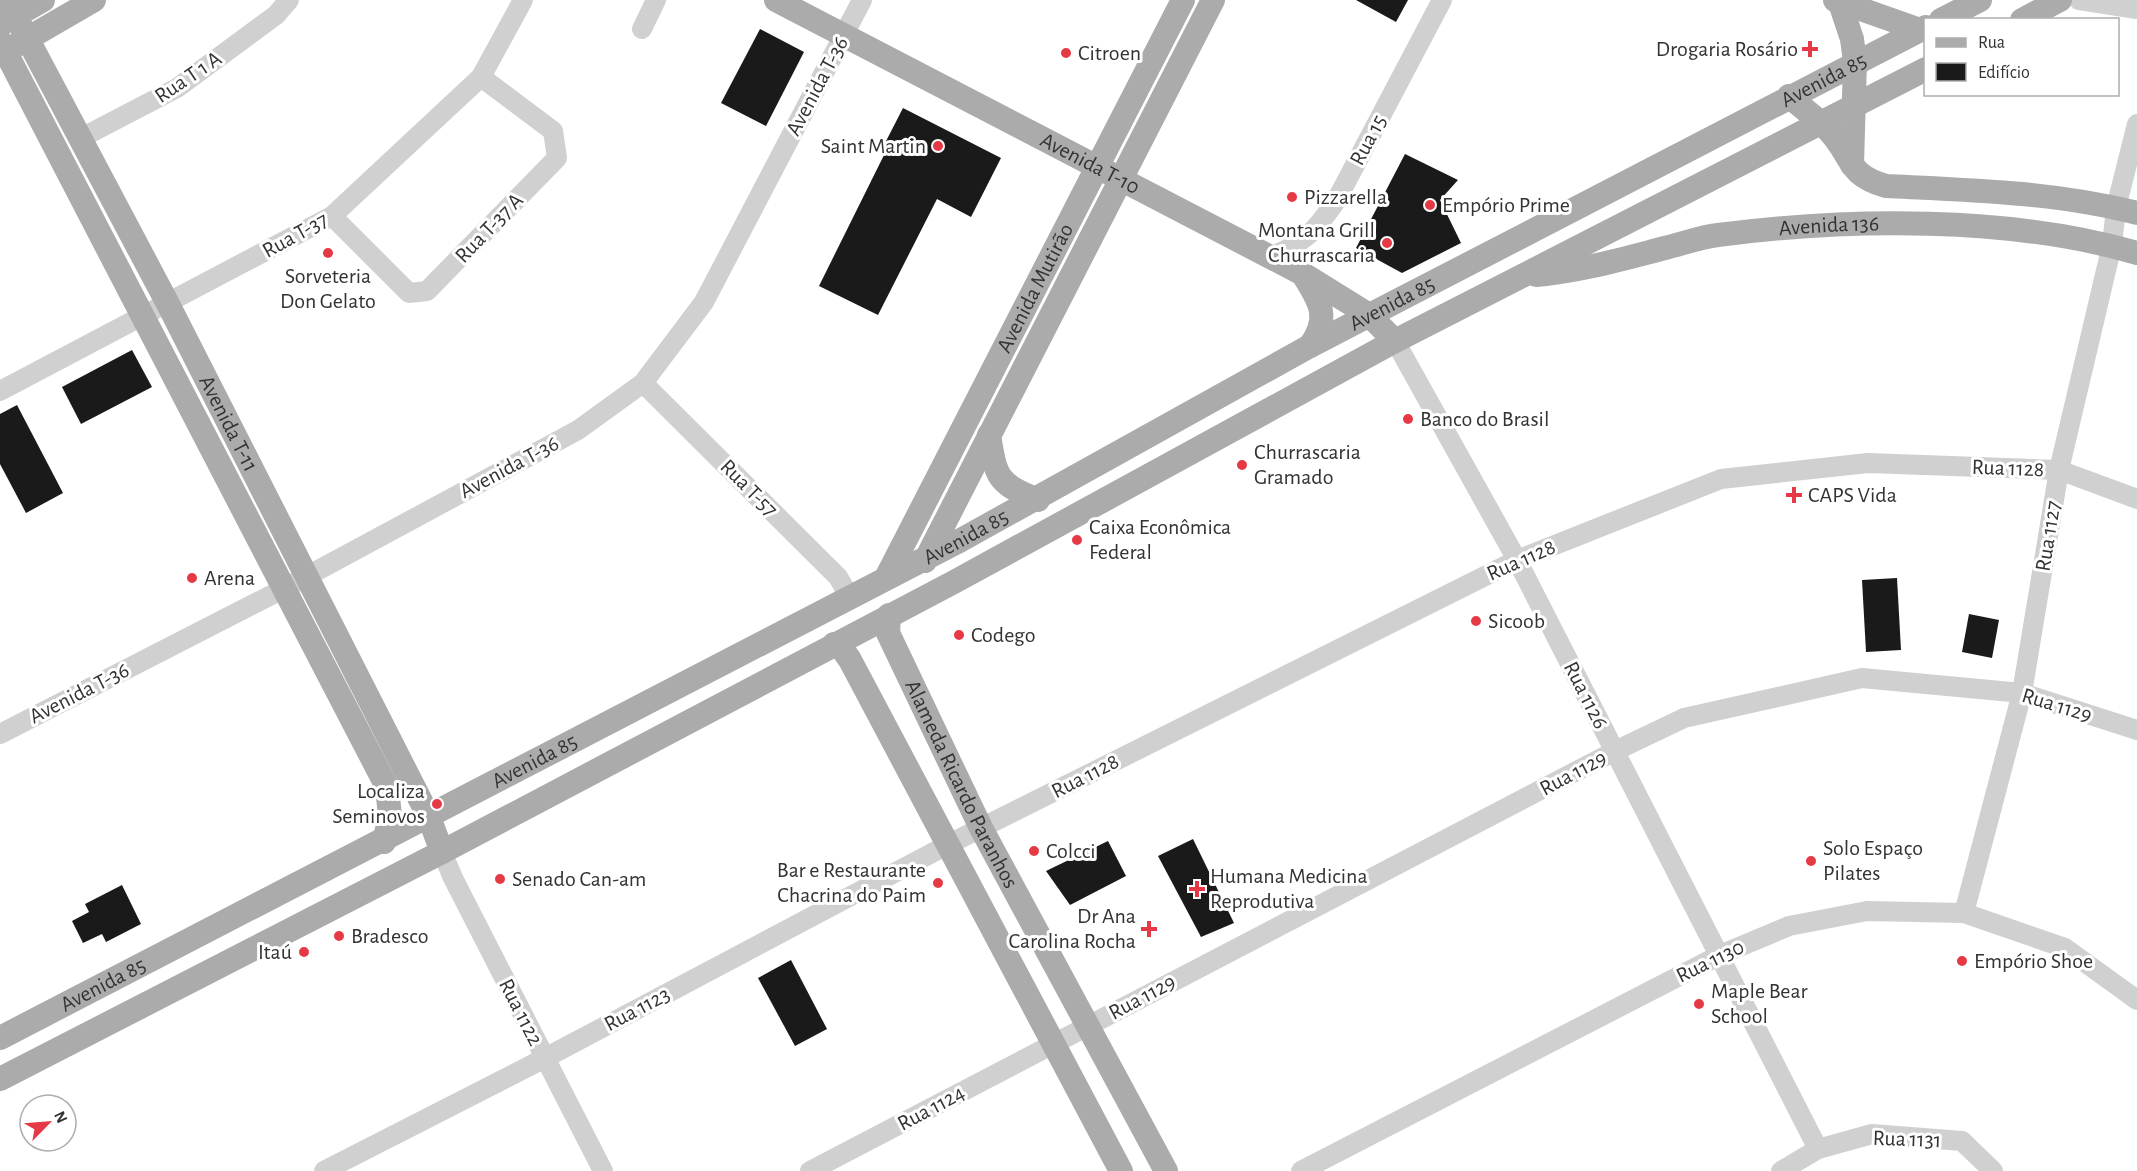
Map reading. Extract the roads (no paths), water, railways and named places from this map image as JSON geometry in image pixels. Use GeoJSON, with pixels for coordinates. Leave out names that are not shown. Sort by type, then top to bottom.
{"type":"FeatureCollection","features":[{"type":"Feature","properties":{"kind":"main road"},"geometry":{"type":"LineString","coordinates":[[7,14],[43,0]]}},
{"type":"Feature","properties":{"kind":"main road"},"geometry":{"type":"LineString","coordinates":[[2,49],[28,40],[94,0]]}},
{"type":"Feature","properties":{"kind":"main road","name":"Avenida T-10"},"geometry":{"type":"LineString","coordinates":[[776,0],[846,30],[1095,167],[1303,274],[1370,315],[1395,341]]}},
{"type":"Feature","properties":{"kind":"main road","name":"Avenida Mutirão"},"geometry":{"type":"LineString","coordinates":[[886,578],[1095,167],[1184,0]]}},
{"type":"Feature","properties":{"kind":"main road","name":"Avenida Mutirão"},"geometry":{"type":"LineString","coordinates":[[513,814],[523,786],[914,579],[927,558],[1213,0]]}},
{"type":"Feature","properties":{"kind":"main road","name":"Avenida 85"},"geometry":{"type":"LineString","coordinates":[[1943,18],[1980,0]]}},
{"type":"Feature","properties":{"kind":"main road"},"geometry":{"type":"LineString","coordinates":[[2026,18],[2060,0]]}},
{"type":"Feature","properties":{"kind":"main road"},"geometry":{"type":"LineString","coordinates":[[1837,1],[1924,24]]}},
{"type":"Feature","properties":{"kind":"main road"},"geometry":{"type":"LineString","coordinates":[[1837,1],[1852,39],[1855,62],[1856,104],[1851,140],[1853,168]]}},
{"type":"Feature","properties":{"kind":"main road","name":"Avenida T-11"},"geometry":{"type":"LineString","coordinates":[[7,14],[28,40],[78,139],[168,304],[429,817],[442,852]]}},
{"type":"Feature","properties":{"kind":"main road","name":"Avenida 85"},"geometry":{"type":"LineString","coordinates":[[0,1038],[384,842],[1038,500],[1310,346],[1924,28]]}},
{"type":"Feature","properties":{"kind":"main road","name":"Avenida T-11"},"geometry":{"type":"LineString","coordinates":[[2,49],[387,787],[390,816],[384,842]]}},
{"type":"Feature","properties":{"kind":"main road","name":"Avenida 85"},"geometry":{"type":"LineString","coordinates":[[0,1079],[442,852],[889,615],[1395,341],[1924,70]]}},
{"type":"Feature","properties":{"kind":"main road","name":"Avenida 136"},"geometry":{"type":"LineString","coordinates":[[1789,96],[1835,138],[1860,176],[1886,186],[1991,191],[2127,210]]}},
{"type":"Feature","properties":{"kind":"main road","name":"Avenida 136"},"geometry":{"type":"LineString","coordinates":[[1525,276],[1574,271],[1716,235],[1862,224],[1975,227],[2076,238],[2137,253]]}},
{"type":"Feature","properties":{"kind":"main road"},"geometry":{"type":"LineString","coordinates":[[1303,274],[1319,301],[1322,312],[1318,334],[1310,346]]}},
{"type":"Feature","properties":{"kind":"main road"},"geometry":{"type":"LineString","coordinates":[[989,435],[995,470],[999,476],[1017,491],[1038,500]]}},
{"type":"Feature","properties":{"kind":"main road","name":"Alameda Ricardo Paranhos"},"geometry":{"type":"LineString","coordinates":[[889,615],[888,633],[981,828],[1166,1171]]}},
{"type":"Feature","properties":{"kind":"main road","name":"Alameda Ricardo Paranhos"},"geometry":{"type":"LineString","coordinates":[[834,644],[843,650],[850,660],[1121,1171]]}},
{"type":"Feature","properties":{"kind":"main road"},"geometry":{"type":"LineString","coordinates":[[384,842],[442,852]]}},
{"type":"Feature","properties":{"kind":"main road"},"geometry":{"type":"LineString","coordinates":[[0,1052],[173,962],[194,938]]}},
{"type":"Feature","properties":{"kind":"street","name":"Rua T 1 A"},"geometry":{"type":"LineString","coordinates":[[78,139],[177,88],[276,15],[289,0]]}},
{"type":"Feature","properties":{"kind":"street","name":"Rua T-37"},"geometry":{"type":"LineString","coordinates":[[0,391],[332,216],[481,77],[523,0]]}},
{"type":"Feature","properties":{"kind":"street"},"geometry":{"type":"LineString","coordinates":[[642,29],[656,0]]}},
{"type":"Feature","properties":{"kind":"street","name":"Avenida T-36"},"geometry":{"type":"LineString","coordinates":[[0,734],[285,588],[578,430],[643,383],[704,302],[862,0]]}},
{"type":"Feature","properties":{"kind":"street","name":"Rua 15"},"geometry":{"type":"LineString","coordinates":[[1269,257],[1293,248],[1316,230],[1336,201],[1442,0]]}},
{"type":"Feature","properties":{"kind":"street"},"geometry":{"type":"LineString","coordinates":[[2079,0],[2137,9]]}},
{"type":"Feature","properties":{"kind":"street","name":"Rua T-37 A"},"geometry":{"type":"LineString","coordinates":[[332,216],[408,293],[427,291],[557,158],[553,131],[481,77]]}},
{"type":"Feature","properties":{"kind":"street","name":"Rua 1127"},"geometry":{"type":"LineString","coordinates":[[1964,913],[2022,693],[2059,470],[2112,245],[2127,210],[2137,124]]}},
{"type":"Feature","properties":{"kind":"street","name":"Rua 1126"},"geometry":{"type":"LineString","coordinates":[[1395,341],[1517,560],[1818,1149]]}},
{"type":"Feature","properties":{"kind":"street","name":"Rua T-57"},"geometry":{"type":"LineString","coordinates":[[643,383],[838,577],[849,597]]}},
{"type":"Feature","properties":{"kind":"street","name":"Rua 1128"},"geometry":{"type":"LineString","coordinates":[[949,844],[1517,560],[1721,479],[1868,463],[2059,470],[2137,499]]}},
{"type":"Feature","properties":{"kind":"street","name":"Rua 1129"},"geometry":{"type":"LineString","coordinates":[[1052,1044],[1615,751],[1684,718],[1862,678],[2022,693],[2137,730]]}},
{"type":"Feature","properties":{"kind":"street","name":"Rua 1123"},"geometry":{"type":"LineString","coordinates":[[324,1171],[545,1058],[949,844]]}},
{"type":"Feature","properties":{"kind":"street","name":"Rua 1122"},"geometry":{"type":"LineString","coordinates":[[442,852],[453,878],[603,1171]]}},
{"type":"Feature","properties":{"kind":"street","name":"Rua 1130"},"geometry":{"type":"LineString","coordinates":[[1301,1171],[1720,954],[1789,926],[1867,911],[1964,913],[2065,948],[2137,1000]]}},
{"type":"Feature","properties":{"kind":"street","name":"Rua 1124"},"geometry":{"type":"LineString","coordinates":[[810,1171],[1052,1044]]}},
{"type":"Feature","properties":{"kind":"street","name":"Rua 1131"},"geometry":{"type":"LineString","coordinates":[[1781,1171],[1818,1149],[1872,1134],[1962,1142],[1993,1171]]}},
{"type":"Feature","properties":{"kind":"place","name":"Drogaria Rosário"},"geometry":{"type":"Point","coordinates":[1810,49]}},
{"type":"Feature","properties":{"kind":"place","name":"Citroen"},"geometry":{"type":"Point","coordinates":[1066,53]}},
{"type":"Feature","properties":{"kind":"place","name":"Saint Martin"},"geometry":{"type":"Point","coordinates":[938,146]}},
{"type":"Feature","properties":{"kind":"place","name":"Pizzarella"},"geometry":{"type":"Point","coordinates":[1292,197]}},
{"type":"Feature","properties":{"kind":"place","name":"Empório Prime"},"geometry":{"type":"Point","coordinates":[1430,205]}},
{"type":"Feature","properties":{"kind":"place","name":"Montana Grill Churrascaria"},"geometry":{"type":"Point","coordinates":[1387,243]}},
{"type":"Feature","properties":{"kind":"place","name":"Sorveteria Don Gelato"},"geometry":{"type":"Point","coordinates":[328,253]}},
{"type":"Feature","properties":{"kind":"place","name":"Banco do Brasil"},"geometry":{"type":"Point","coordinates":[1408,419]}},
{"type":"Feature","properties":{"kind":"place","name":"Churrascaria Gramado"},"geometry":{"type":"Point","coordinates":[1242,465]}},
{"type":"Feature","properties":{"kind":"place","name":"CAPS Vida"},"geometry":{"type":"Point","coordinates":[1794,495]}},
{"type":"Feature","properties":{"kind":"place","name":"Caixa Econômica Federal"},"geometry":{"type":"Point","coordinates":[1077,540]}},
{"type":"Feature","properties":{"kind":"place","name":"Arena"},"geometry":{"type":"Point","coordinates":[192,578]}},
{"type":"Feature","properties":{"kind":"place","name":"Sicoob"},"geometry":{"type":"Point","coordinates":[1476,621]}},
{"type":"Feature","properties":{"kind":"place","name":"Codego"},"geometry":{"type":"Point","coordinates":[959,635]}},
{"type":"Feature","properties":{"kind":"place","name":"Localiza Seminovos"},"geometry":{"type":"Point","coordinates":[437,804]}},
{"type":"Feature","properties":{"kind":"place","name":"Colcci"},"geometry":{"type":"Point","coordinates":[1034,851]}},
{"type":"Feature","properties":{"kind":"place","name":"Solo Espaço Pilates"},"geometry":{"type":"Point","coordinates":[1811,861]}},
{"type":"Feature","properties":{"kind":"place","name":"Senado Can-am"},"geometry":{"type":"Point","coordinates":[500,879]}},
{"type":"Feature","properties":{"kind":"place","name":"Bar e Restaurante Chacrina do Paim"},"geometry":{"type":"Point","coordinates":[938,883]}},
{"type":"Feature","properties":{"kind":"place","name":"Humana Medicina Reprodutiva"},"geometry":{"type":"Point","coordinates":[1197,889]}},
{"type":"Feature","properties":{"kind":"place","name":"Dr Ana Carolina Rocha"},"geometry":{"type":"Point","coordinates":[1149,929]}},
{"type":"Feature","properties":{"kind":"place","name":"Bradesco"},"geometry":{"type":"Point","coordinates":[339,936]}},
{"type":"Feature","properties":{"kind":"place","name":"Itaú"},"geometry":{"type":"Point","coordinates":[304,952]}},
{"type":"Feature","properties":{"kind":"place","name":"Empório Shoe"},"geometry":{"type":"Point","coordinates":[1962,961]}},
{"type":"Feature","properties":{"kind":"place","name":"Maple Bear School"},"geometry":{"type":"Point","coordinates":[1699,1004]}}]}
